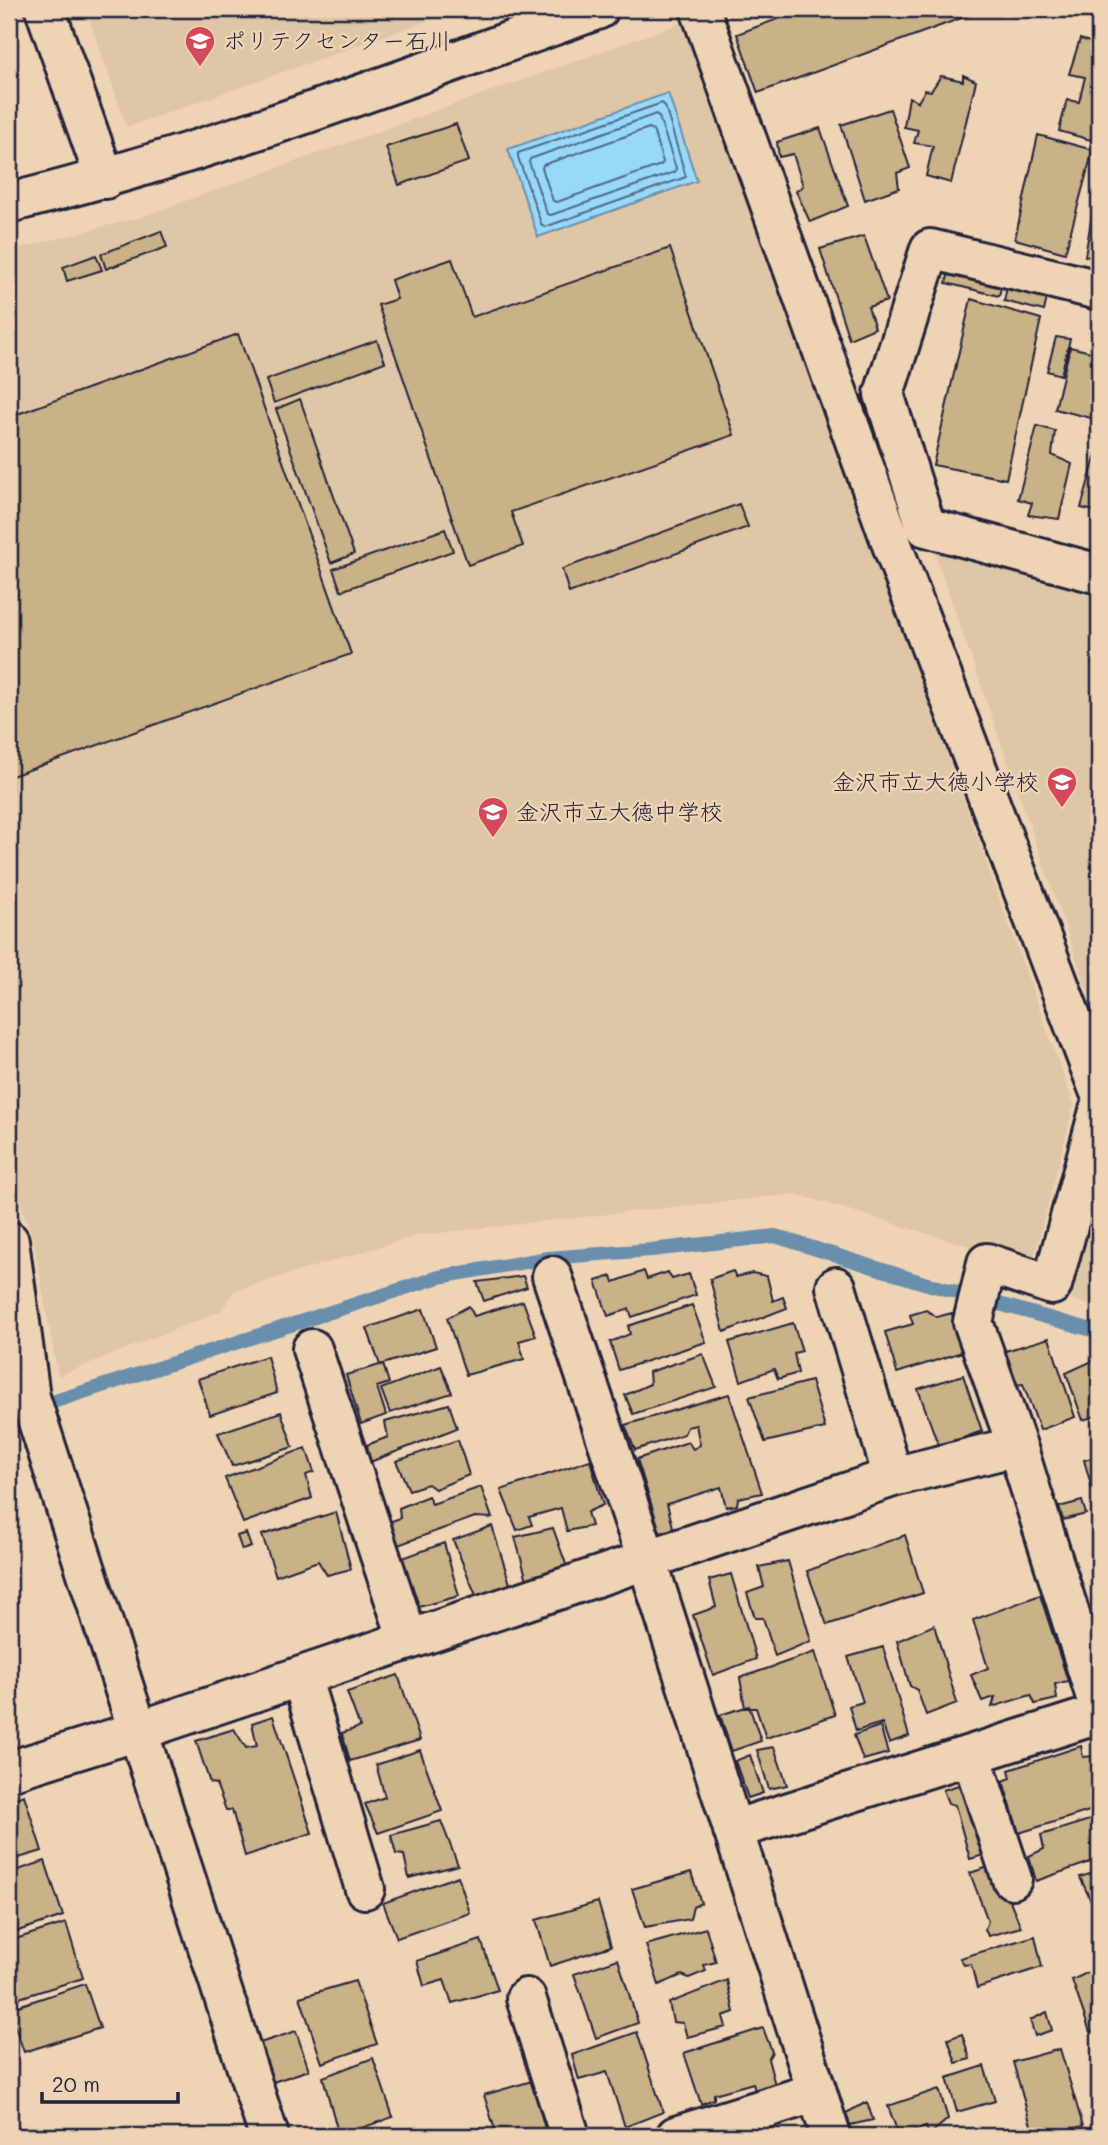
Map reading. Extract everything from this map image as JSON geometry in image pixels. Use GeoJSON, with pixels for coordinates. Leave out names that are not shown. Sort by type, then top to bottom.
{"type":"FeatureCollection","features":[{"type":"Feature","properties":{"kind":"street"},"geometry":{"type":"LineString","coordinates":[[45,9],[105,179]]}},
{"type":"Feature","properties":{"kind":"street"},"geometry":{"type":"LineString","coordinates":[[9,203],[105,179],[319,110],[599,9]]}},
{"type":"Feature","properties":{"kind":"street"},"geometry":{"type":"LineString","coordinates":[[700,9],[894,550],[1099,1090]]}},
{"type":"Feature","properties":{"kind":"street"},"geometry":{"type":"LineString","coordinates":[[1099,290],[930,249],[884,394],[926,527],[1099,574]]}},
{"type":"Feature","properties":{"kind":"street"},"geometry":{"type":"LineString","coordinates":[[1099,1111],[1052,1284],[987,1263],[973,1322],[1017,1447],[1099,1707]]}},
{"type":"Feature","properties":{"kind":"street"},"geometry":{"type":"LineString","coordinates":[[9,1241],[34,1409],[270,2136]]}},
{"type":"Feature","properties":{"kind":"street"},"geometry":{"type":"LineString","coordinates":[[552,1276],[647,1560],[831,2136]]}},
{"type":"Feature","properties":{"kind":"street"},"geometry":{"type":"LineString","coordinates":[[836,1287],[893,1477]]}},
{"type":"Feature","properties":{"kind":"street"},"geometry":{"type":"LineString","coordinates":[[312,1349],[408,1640]]}},
{"type":"Feature","properties":{"kind":"street"},"geometry":{"type":"LineString","coordinates":[[9,1771],[138,1731],[893,1477],[1017,1447]]}},
{"type":"Feature","properties":{"kind":"street"},"geometry":{"type":"LineString","coordinates":[[301,1676],[365,1888]]}},
{"type":"Feature","properties":{"kind":"street"},"geometry":{"type":"LineString","coordinates":[[733,1830],[1099,1714]]}},
{"type":"Feature","properties":{"kind":"street"},"geometry":{"type":"LineString","coordinates":[[971,1755],[1012,1879]]}},
{"type":"Feature","properties":{"kind":"street"},"geometry":{"type":"LineString","coordinates":[[526,1998],[570,2136]]}},
{"type":"Feature","properties":{"kind":"street"},"geometry":{"type":"LineString","coordinates":[[676,2136],[817,2092]]}},
{"type":"Feature","properties":{"kind":"shaded area","name":"ポリテクセンター石川"},"geometry":{"type":"Polygon","coordinates":[[[86,9],[461,9],[127,127],[86,9]]]}},
{"type":"Feature","properties":{"kind":"shaded area","name":"金沢市立大徳中学校"},"geometry":{"type":"Polygon","coordinates":[[[681,23],[696,31],[882,574],[1074,1105],[1032,1265],[796,1194],[418,1235],[234,1291],[221,1311],[58,1376],[34,1243],[9,1170],[9,251],[141,217],[681,23]]]}},
{"type":"Feature","properties":{"kind":"shaded area","name":"金沢市立大徳小学校"},"geometry":{"type":"Polygon","coordinates":[[[934,551],[1099,594],[1099,1023],[934,551]]]}},
{"type":"Feature","properties":{"kind":"shaded area"},"geometry":{"type":"Polygon","coordinates":[[[1099,1193],[1099,1308],[1067,1298],[1099,1193]]]}},
{"type":"Feature","properties":{"kind":"water"},"geometry":{"type":"Polygon","coordinates":[[[668,93],[697,181],[538,237],[508,149],[668,93]]]}},
{"type":"Feature","properties":{"kind":"building"},"geometry":{"type":"Polygon","coordinates":[[[805,9],[986,9],[758,93],[737,34],[805,9]]]}},
{"type":"Feature","properties":{"kind":"building"},"geometry":{"type":"Polygon","coordinates":[[[1080,39],[1099,45],[1098,142],[1059,131],[1067,100],[1079,102],[1085,77],[1069,74],[1080,39]]]}},
{"type":"Feature","properties":{"kind":"building"},"geometry":{"type":"Polygon","coordinates":[[[963,75],[976,81],[951,183],[926,176],[933,146],[914,143],[918,130],[904,127],[909,97],[918,102],[925,90],[931,91],[941,76],[963,81],[963,75]]]}},
{"type":"Feature","properties":{"kind":"building"},"geometry":{"type":"Polygon","coordinates":[[[890,109],[910,168],[897,173],[899,188],[865,200],[841,125],[890,109]]]}},
{"type":"Feature","properties":{"kind":"building"},"geometry":{"type":"Polygon","coordinates":[[[456,124],[469,161],[399,185],[386,147],[456,124]]]}},
{"type":"Feature","properties":{"kind":"building"},"geometry":{"type":"Polygon","coordinates":[[[820,128],[848,206],[810,222],[796,191],[803,186],[793,154],[779,157],[777,142],[820,128]]]}},
{"type":"Feature","properties":{"kind":"building"},"geometry":{"type":"Polygon","coordinates":[[[1038,135],[1093,150],[1065,253],[1015,239],[1038,135]]]}},
{"type":"Feature","properties":{"kind":"building"},"geometry":{"type":"Polygon","coordinates":[[[1097,185],[1099,186],[1099,259],[1085,256],[1097,185]]]}},
{"type":"Feature","properties":{"kind":"building"},"geometry":{"type":"Polygon","coordinates":[[[161,231],[167,247],[106,269],[101,254],[161,231]]]}},
{"type":"Feature","properties":{"kind":"building"},"geometry":{"type":"Polygon","coordinates":[[[864,236],[887,301],[868,307],[875,328],[849,339],[820,249],[864,236]]]}},
{"type":"Feature","properties":{"kind":"building"},"geometry":{"type":"Polygon","coordinates":[[[670,248],[734,435],[511,512],[523,546],[468,565],[378,305],[397,299],[391,280],[452,259],[472,317],[670,248]]]}},
{"type":"Feature","properties":{"kind":"building"},"geometry":{"type":"Polygon","coordinates":[[[96,255],[102,270],[67,281],[63,267],[96,255]]]}},
{"type":"Feature","properties":{"kind":"building"},"geometry":{"type":"Polygon","coordinates":[[[950,269],[1002,283],[999,296],[946,283],[950,269]]]}},
{"type":"Feature","properties":{"kind":"building"},"geometry":{"type":"Polygon","coordinates":[[[1008,283],[1048,293],[1044,311],[1004,301],[1008,283]]]}},
{"type":"Feature","properties":{"kind":"building"},"geometry":{"type":"Polygon","coordinates":[[[971,299],[1041,319],[1006,479],[933,465],[971,299]]]}},
{"type":"Feature","properties":{"kind":"building"},"geometry":{"type":"Polygon","coordinates":[[[238,334],[351,654],[12,776],[12,790],[9,791],[9,417],[238,334]]]}},
{"type":"Feature","properties":{"kind":"building"},"geometry":{"type":"Polygon","coordinates":[[[1056,337],[1070,339],[1061,375],[1047,371],[1056,337]]]}},
{"type":"Feature","properties":{"kind":"building"},"geometry":{"type":"Polygon","coordinates":[[[377,340],[385,362],[274,403],[266,380],[377,340]]]}},
{"type":"Feature","properties":{"kind":"building"},"geometry":{"type":"Polygon","coordinates":[[[1070,347],[1099,354],[1099,420],[1055,409],[1070,347]]]}},
{"type":"Feature","properties":{"kind":"building"},"geometry":{"type":"Polygon","coordinates":[[[300,399],[354,554],[331,563],[276,409],[300,399]]]}},
{"type":"Feature","properties":{"kind":"building"},"geometry":{"type":"Polygon","coordinates":[[[1037,426],[1055,431],[1052,455],[1072,464],[1059,519],[1028,515],[1032,503],[1018,499],[1037,426]]]}},
{"type":"Feature","properties":{"kind":"building"},"geometry":{"type":"Polygon","coordinates":[[[1099,447],[1099,512],[1081,508],[1099,447]]]}},
{"type":"Feature","properties":{"kind":"building"},"geometry":{"type":"Polygon","coordinates":[[[739,504],[748,527],[569,593],[562,569],[739,504]]]}},
{"type":"Feature","properties":{"kind":"building"},"geometry":{"type":"Polygon","coordinates":[[[445,529],[453,551],[341,591],[333,569],[445,529]]]}},
{"type":"Feature","properties":{"kind":"building"},"geometry":{"type":"Polygon","coordinates":[[[644,1271],[647,1279],[668,1272],[672,1279],[689,1274],[696,1295],[632,1317],[629,1309],[608,1316],[596,1281],[612,1276],[614,1282],[644,1271]]]}},
{"type":"Feature","properties":{"kind":"building"},"geometry":{"type":"Polygon","coordinates":[[[733,1271],[736,1277],[752,1273],[767,1276],[773,1301],[783,1297],[787,1308],[724,1332],[710,1279],[733,1271]]]}},
{"type":"Feature","properties":{"kind":"building"},"geometry":{"type":"Polygon","coordinates":[[[523,1276],[527,1287],[484,1301],[477,1282],[523,1276]]]}},
{"type":"Feature","properties":{"kind":"building"},"geometry":{"type":"Polygon","coordinates":[[[523,1301],[536,1336],[519,1341],[524,1359],[466,1375],[447,1318],[469,1306],[474,1316],[523,1301]]]}},
{"type":"Feature","properties":{"kind":"building"},"geometry":{"type":"Polygon","coordinates":[[[692,1305],[706,1342],[619,1370],[610,1342],[630,1334],[628,1326],[692,1305]]]}},
{"type":"Feature","properties":{"kind":"building"},"geometry":{"type":"Polygon","coordinates":[[[423,1309],[436,1347],[380,1365],[367,1328],[423,1309]]]}},
{"type":"Feature","properties":{"kind":"building"},"geometry":{"type":"Polygon","coordinates":[[[926,1310],[937,1317],[952,1313],[962,1352],[897,1373],[885,1332],[913,1324],[910,1315],[926,1310]]]}},
{"type":"Feature","properties":{"kind":"building"},"geometry":{"type":"Polygon","coordinates":[[[793,1323],[802,1351],[794,1353],[798,1373],[778,1379],[774,1369],[741,1381],[729,1342],[793,1323]]]}},
{"type":"Feature","properties":{"kind":"building"},"geometry":{"type":"Polygon","coordinates":[[[1049,1338],[1075,1417],[1040,1430],[1023,1384],[1015,1385],[1002,1352],[1049,1338]]]}},
{"type":"Feature","properties":{"kind":"building"},"geometry":{"type":"Polygon","coordinates":[[[703,1354],[716,1387],[633,1414],[625,1395],[650,1384],[649,1372],[703,1354]]]}},
{"type":"Feature","properties":{"kind":"building"},"geometry":{"type":"Polygon","coordinates":[[[267,1356],[277,1393],[210,1415],[198,1379],[267,1356]]]}},
{"type":"Feature","properties":{"kind":"building"},"geometry":{"type":"Polygon","coordinates":[[[1099,1358],[1099,1415],[1083,1420],[1066,1373],[1099,1358]]]}},
{"type":"Feature","properties":{"kind":"building"},"geometry":{"type":"Polygon","coordinates":[[[383,1364],[389,1383],[377,1387],[386,1415],[361,1424],[346,1375],[383,1364]]]}},
{"type":"Feature","properties":{"kind":"building"},"geometry":{"type":"Polygon","coordinates":[[[441,1366],[452,1393],[390,1413],[381,1389],[441,1366]]]}},
{"type":"Feature","properties":{"kind":"building"},"geometry":{"type":"Polygon","coordinates":[[[963,1375],[982,1431],[939,1447],[918,1389],[963,1375]]]}},
{"type":"Feature","properties":{"kind":"building"},"geometry":{"type":"Polygon","coordinates":[[[811,1381],[825,1428],[765,1442],[749,1397],[811,1381]]]}},
{"type":"Feature","properties":{"kind":"building"},"geometry":{"type":"Polygon","coordinates":[[[729,1394],[762,1493],[738,1498],[737,1505],[726,1507],[721,1487],[667,1504],[674,1531],[661,1535],[637,1459],[688,1442],[693,1449],[700,1445],[696,1425],[687,1427],[684,1434],[635,1450],[625,1425],[729,1394]]]}},
{"type":"Feature","properties":{"kind":"building"},"geometry":{"type":"Polygon","coordinates":[[[449,1404],[457,1428],[370,1462],[367,1445],[388,1437],[385,1422],[449,1404]]]}},
{"type":"Feature","properties":{"kind":"building"},"geometry":{"type":"Polygon","coordinates":[[[281,1412],[293,1447],[232,1466],[218,1433],[281,1412]]]}},
{"type":"Feature","properties":{"kind":"building"},"geometry":{"type":"Polygon","coordinates":[[[458,1440],[469,1475],[435,1489],[428,1484],[409,1490],[396,1461],[458,1440]]]}},
{"type":"Feature","properties":{"kind":"building"},"geometry":{"type":"Polygon","coordinates":[[[306,1448],[314,1472],[306,1475],[312,1498],[243,1523],[225,1478],[306,1448]]]}},
{"type":"Feature","properties":{"kind":"building"},"geometry":{"type":"Polygon","coordinates":[[[1099,1456],[1099,1490],[1093,1492],[1084,1460],[1099,1456]]]}},
{"type":"Feature","properties":{"kind":"building"},"geometry":{"type":"Polygon","coordinates":[[[590,1460],[603,1505],[587,1512],[591,1526],[567,1531],[561,1508],[529,1517],[532,1525],[517,1530],[501,1490],[590,1460]]]}},
{"type":"Feature","properties":{"kind":"building"},"geometry":{"type":"Polygon","coordinates":[[[481,1487],[492,1518],[475,1517],[398,1545],[389,1522],[400,1518],[399,1508],[428,1496],[432,1504],[481,1487]]]}},
{"type":"Feature","properties":{"kind":"building"},"geometry":{"type":"Polygon","coordinates":[[[1082,1501],[1086,1514],[1063,1520],[1059,1507],[1082,1501]]]}},
{"type":"Feature","properties":{"kind":"building"},"geometry":{"type":"Polygon","coordinates":[[[336,1512],[351,1569],[327,1575],[318,1561],[276,1576],[262,1535],[336,1512]]]}},
{"type":"Feature","properties":{"kind":"building"},"geometry":{"type":"Polygon","coordinates":[[[492,1526],[510,1584],[477,1598],[453,1540],[492,1526]]]}},
{"type":"Feature","properties":{"kind":"building"},"geometry":{"type":"Polygon","coordinates":[[[553,1528],[567,1567],[527,1580],[515,1537],[553,1528]]]}},
{"type":"Feature","properties":{"kind":"building"},"geometry":{"type":"Polygon","coordinates":[[[246,1533],[251,1547],[242,1550],[237,1536],[246,1533]]]}},
{"type":"Feature","properties":{"kind":"building"},"geometry":{"type":"Polygon","coordinates":[[[905,1535],[923,1593],[827,1625],[807,1571],[905,1535]]]}},
{"type":"Feature","properties":{"kind":"building"},"geometry":{"type":"Polygon","coordinates":[[[444,1543],[459,1596],[415,1608],[400,1559],[444,1543]]]}},
{"type":"Feature","properties":{"kind":"building"},"geometry":{"type":"Polygon","coordinates":[[[788,1561],[811,1641],[775,1656],[763,1618],[755,1618],[747,1593],[764,1587],[759,1567],[788,1561]]]}},
{"type":"Feature","properties":{"kind":"building"},"geometry":{"type":"Polygon","coordinates":[[[731,1574],[756,1659],[713,1675],[693,1615],[716,1607],[709,1580],[731,1574]]]}},
{"type":"Feature","properties":{"kind":"building"},"geometry":{"type":"Polygon","coordinates":[[[1040,1595],[1068,1681],[1055,1684],[1057,1699],[1035,1704],[1031,1695],[992,1707],[995,1697],[982,1701],[971,1675],[988,1668],[973,1620],[1040,1595]]]}},
{"type":"Feature","properties":{"kind":"building"},"geometry":{"type":"Polygon","coordinates":[[[934,1625],[957,1703],[926,1715],[917,1690],[910,1686],[897,1641],[934,1625]]]}},
{"type":"Feature","properties":{"kind":"building"},"geometry":{"type":"Polygon","coordinates":[[[883,1647],[909,1736],[889,1743],[882,1723],[856,1731],[849,1706],[863,1702],[848,1657],[883,1647]]]}},
{"type":"Feature","properties":{"kind":"building"},"geometry":{"type":"Polygon","coordinates":[[[815,1652],[835,1715],[766,1738],[756,1708],[745,1708],[740,1678],[815,1652]]]}},
{"type":"Feature","properties":{"kind":"building"},"geometry":{"type":"Polygon","coordinates":[[[398,1675],[420,1740],[350,1761],[342,1733],[360,1727],[347,1692],[398,1675]]]}},
{"type":"Feature","properties":{"kind":"building"},"geometry":{"type":"Polygon","coordinates":[[[749,1706],[761,1741],[732,1751],[720,1715],[749,1706]]]}},
{"type":"Feature","properties":{"kind":"building"},"geometry":{"type":"Polygon","coordinates":[[[273,1716],[312,1833],[245,1856],[232,1810],[226,1810],[216,1784],[210,1783],[196,1741],[234,1729],[246,1748],[257,1746],[252,1723],[273,1716]]]}},
{"type":"Feature","properties":{"kind":"building"},"geometry":{"type":"Polygon","coordinates":[[[880,1726],[888,1753],[863,1760],[854,1735],[880,1726]]]}},
{"type":"Feature","properties":{"kind":"building"},"geometry":{"type":"Polygon","coordinates":[[[1081,1746],[1083,1757],[1095,1756],[1099,1769],[1099,1808],[1019,1833],[1003,1781],[1011,1778],[1009,1770],[1081,1746]]]}},
{"type":"Feature","properties":{"kind":"building"},"geometry":{"type":"Polygon","coordinates":[[[774,1747],[787,1785],[769,1789],[757,1750],[774,1747]]]}},
{"type":"Feature","properties":{"kind":"building"},"geometry":{"type":"Polygon","coordinates":[[[420,1750],[442,1811],[378,1833],[365,1804],[385,1797],[376,1765],[420,1750]]]}},
{"type":"Feature","properties":{"kind":"building"},"geometry":{"type":"Polygon","coordinates":[[[750,1755],[763,1793],[748,1798],[735,1761],[750,1755]]]}},
{"type":"Feature","properties":{"kind":"building"},"geometry":{"type":"Polygon","coordinates":[[[971,1781],[994,1852],[970,1859],[955,1805],[948,1803],[943,1790],[971,1781]]]}},
{"type":"Feature","properties":{"kind":"building"},"geometry":{"type":"Polygon","coordinates":[[[24,1795],[42,1851],[9,1861],[9,1800],[24,1795]]]}},
{"type":"Feature","properties":{"kind":"building"},"geometry":{"type":"Polygon","coordinates":[[[1099,1817],[1099,1859],[1036,1881],[1029,1856],[1044,1849],[1041,1835],[1099,1817]]]}},
{"type":"Feature","properties":{"kind":"building"},"geometry":{"type":"Polygon","coordinates":[[[441,1821],[458,1865],[409,1878],[404,1855],[396,1854],[391,1835],[441,1821]]]}},
{"type":"Feature","properties":{"kind":"building"},"geometry":{"type":"Polygon","coordinates":[[[45,1861],[63,1916],[9,1934],[9,1873],[45,1861]]]}},
{"type":"Feature","properties":{"kind":"building"},"geometry":{"type":"Polygon","coordinates":[[[995,1865],[1021,1927],[988,1936],[985,1929],[988,1921],[970,1873],[995,1865]]]}},
{"type":"Feature","properties":{"kind":"building"},"geometry":{"type":"Polygon","coordinates":[[[1099,1871],[1099,1896],[1090,1899],[1080,1877],[1099,1871]]]}},
{"type":"Feature","properties":{"kind":"building"},"geometry":{"type":"Polygon","coordinates":[[[691,1872],[701,1903],[693,1907],[690,1919],[645,1927],[632,1889],[691,1872]]]}},
{"type":"Feature","properties":{"kind":"building"},"geometry":{"type":"Polygon","coordinates":[[[458,1876],[470,1913],[397,1938],[383,1903],[458,1876]]]}},
{"type":"Feature","properties":{"kind":"building"},"geometry":{"type":"Polygon","coordinates":[[[598,1902],[611,1946],[550,1966],[536,1920],[598,1902]]]}},
{"type":"Feature","properties":{"kind":"building"},"geometry":{"type":"Polygon","coordinates":[[[66,1923],[83,1978],[13,2000],[9,1987],[9,1941],[66,1923]]]}},
{"type":"Feature","properties":{"kind":"building"},"geometry":{"type":"Polygon","coordinates":[[[706,1928],[716,1962],[704,1965],[706,1971],[689,1978],[682,1975],[659,1985],[646,1945],[706,1928]]]}},
{"type":"Feature","properties":{"kind":"building"},"geometry":{"type":"Polygon","coordinates":[[[1035,1936],[1042,1967],[977,1988],[971,1964],[964,1965],[960,1958],[1035,1936]]]}},
{"type":"Feature","properties":{"kind":"building"},"geometry":{"type":"Polygon","coordinates":[[[481,1940],[498,1990],[452,2003],[444,1980],[424,1986],[417,1961],[481,1940]]]}},
{"type":"Feature","properties":{"kind":"building"},"geometry":{"type":"Polygon","coordinates":[[[618,1959],[638,2023],[596,2038],[574,1974],[618,1959]]]}},
{"type":"Feature","properties":{"kind":"building"},"geometry":{"type":"Polygon","coordinates":[[[1099,1967],[1099,2029],[1090,2032],[1072,1980],[1099,1967]]]}},
{"type":"Feature","properties":{"kind":"building"},"geometry":{"type":"Polygon","coordinates":[[[727,1980],[734,2012],[723,2016],[726,2027],[687,2037],[683,2023],[673,2022],[669,2003],[727,1980]]]}},
{"type":"Feature","properties":{"kind":"building"},"geometry":{"type":"Polygon","coordinates":[[[355,1981],[377,2044],[322,2063],[300,1997],[355,1981]]]}},
{"type":"Feature","properties":{"kind":"building"},"geometry":{"type":"Polygon","coordinates":[[[85,1984],[100,2028],[24,2052],[9,2009],[85,1984]]]}},
{"type":"Feature","properties":{"kind":"building"},"geometry":{"type":"Polygon","coordinates":[[[1047,2012],[1052,2030],[1035,2036],[1030,2020],[1047,2012]]]}},
{"type":"Feature","properties":{"kind":"building"},"geometry":{"type":"Polygon","coordinates":[[[763,2028],[772,2052],[768,2059],[775,2085],[755,2091],[753,2083],[714,2094],[714,2099],[701,2104],[684,2053],[763,2028]]]}},
{"type":"Feature","properties":{"kind":"building"},"geometry":{"type":"Polygon","coordinates":[[[296,2031],[309,2070],[273,2082],[260,2043],[296,2031]]]}},
{"type":"Feature","properties":{"kind":"building"},"geometry":{"type":"Polygon","coordinates":[[[637,2032],[663,2112],[625,2127],[607,2072],[579,2080],[572,2055],[637,2032]]]}},
{"type":"Feature","properties":{"kind":"building"},"geometry":{"type":"Polygon","coordinates":[[[962,2034],[970,2059],[956,2063],[948,2039],[962,2034]]]}},
{"type":"Feature","properties":{"kind":"building"},"geometry":{"type":"Polygon","coordinates":[[[1060,2049],[1083,2126],[1046,2136],[1034,2136],[1013,2062],[1060,2049]]]}},
{"type":"Feature","properties":{"kind":"building"},"geometry":{"type":"Polygon","coordinates":[[[373,2058],[393,2117],[339,2136],[323,2077],[373,2058]]]}},
{"type":"Feature","properties":{"kind":"building"},"geometry":{"type":"Polygon","coordinates":[[[984,2066],[995,2101],[957,2112],[947,2078],[984,2066]]]}},
{"type":"Feature","properties":{"kind":"building"},"geometry":{"type":"Polygon","coordinates":[[[532,2081],[547,2136],[490,2136],[496,2133],[484,2095],[532,2081]]]}},
{"type":"Feature","properties":{"kind":"building"},"geometry":{"type":"Polygon","coordinates":[[[939,2089],[948,2119],[929,2135],[926,2127],[899,2136],[888,2106],[939,2089]]]}},
{"type":"Feature","properties":{"kind":"building"},"geometry":{"type":"Polygon","coordinates":[[[867,2102],[873,2120],[850,2125],[846,2113],[867,2102]]]}},
{"type":"Feature","properties":{"kind":"waterway"},"geometry":{"type":"LineString","coordinates":[[9,1416],[439,1277],[548,1258],[775,1236],[924,1283],[1099,1332]]}},
{"type":"Feature","properties":{"kind":"place","name":"ポリテクセンター石川"},"geometry":{"type":"Point","coordinates":[200,68]}},
{"type":"Feature","properties":{"kind":"place","name":"金沢市立大徳小学校"},"geometry":{"type":"Point","coordinates":[1062,809]}},
{"type":"Feature","properties":{"kind":"place","name":"金沢市立大徳中学校"},"geometry":{"type":"Point","coordinates":[493,839]}}]}
